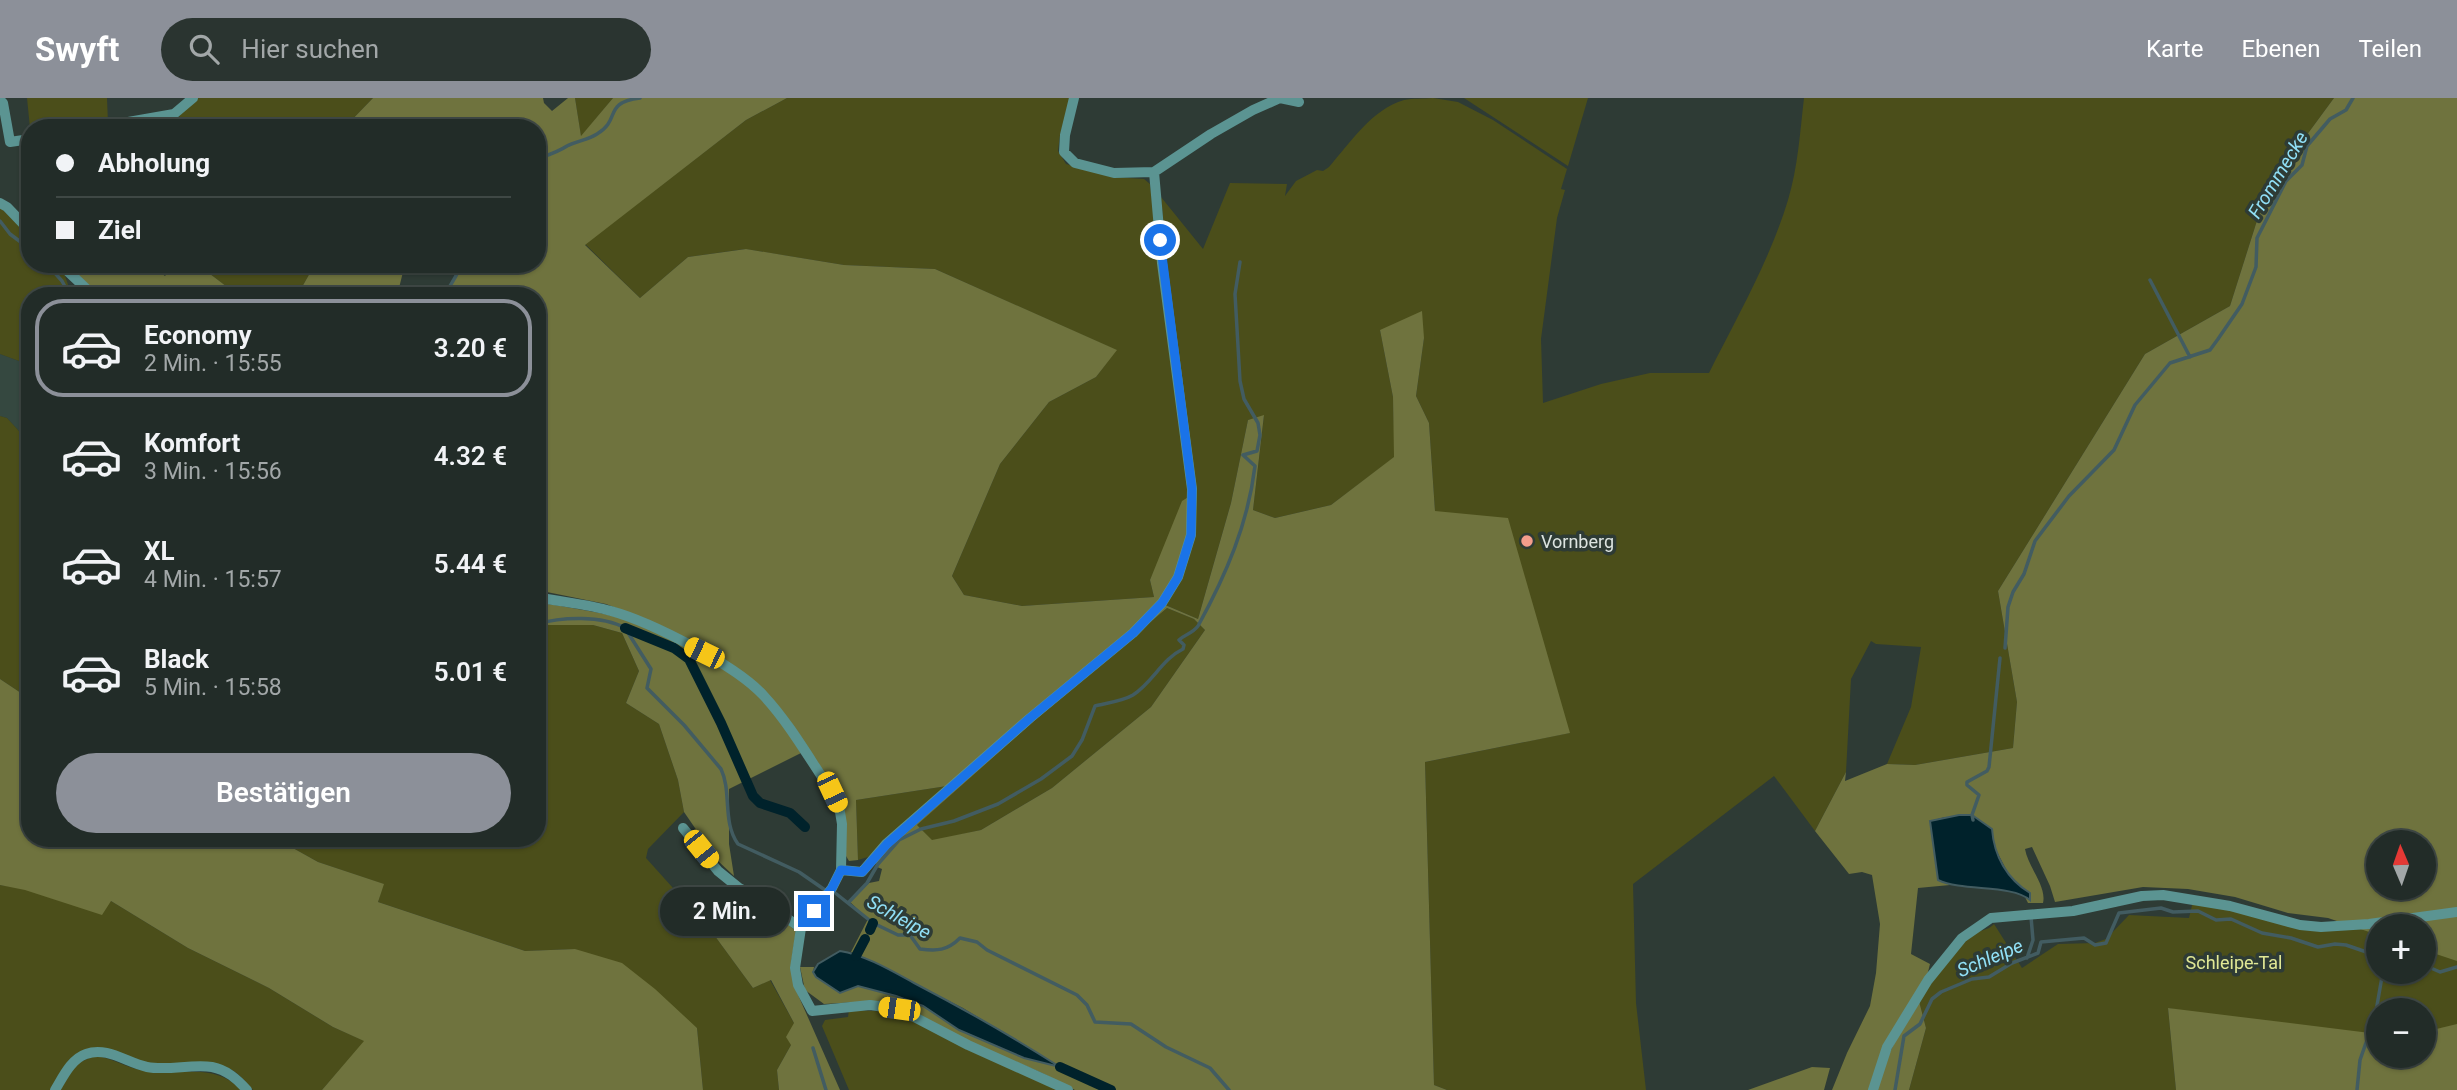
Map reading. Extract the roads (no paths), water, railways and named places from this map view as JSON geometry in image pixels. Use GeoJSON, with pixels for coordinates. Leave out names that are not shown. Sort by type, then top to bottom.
{"type":"FeatureCollection","features":[{"type":"Feature","properties":{"kind":"street"},"geometry":{"type":"LineString","coordinates":[[145,119],[174,114],[192,98]]}},
{"type":"Feature","properties":{"kind":"street"},"geometry":{"type":"LineString","coordinates":[[1074,98],[1065,135],[1065,152],[1075,163],[1114,173],[1154,172],[1210,134],[1253,110],[1280,98],[1299,102]]}},
{"type":"Feature","properties":{"kind":"street"},"geometry":{"type":"LineString","coordinates":[[0,100],[4,103],[10,142],[21,140]]}},
{"type":"Feature","properties":{"kind":"street"},"geometry":{"type":"LineString","coordinates":[[841,870],[862,872],[887,844],[1030,718],[1133,633],[1162,603],[1178,577],[1191,535],[1192,489],[1162,263],[1154,172]]}},
{"type":"Feature","properties":{"kind":"street"},"geometry":{"type":"LineString","coordinates":[[0,202],[21,222]]}},
{"type":"Feature","properties":{"kind":"street"},"geometry":{"type":"LineString","coordinates":[[70,273],[84,287]]}},
{"type":"Feature","properties":{"kind":"street"},"geometry":{"type":"LineString","coordinates":[[546,599],[608,610],[639,621],[704,653],[762,693],[832,792],[839,806],[841,870],[830,891],[802,928],[795,968],[799,985],[812,1011],[870,1005],[899,1009],[968,1045],[1068,1090]]}},
{"type":"Feature","properties":{"kind":"street"},"geometry":{"type":"LineString","coordinates":[[683,828],[718,871],[802,928]]}},
{"type":"Feature","properties":{"kind":"street"},"geometry":{"type":"LineString","coordinates":[[1873,1090],[1887,1047],[1928,980],[1962,938],[1991,918],[2073,911],[2142,896],[2163,895],[2230,906],[2300,925],[2321,927],[2369,925],[2457,912]]}},
{"type":"Feature","properties":{"kind":"street"},"geometry":{"type":"LineString","coordinates":[[55,1090],[74,1060],[84,1054],[103,1052],[148,1068],[211,1067],[237,1078],[247,1090]]}},
{"type":"Feature","properties":{"kind":"water"},"geometry":{"type":"Polygon","coordinates":[[[1972,815],[1992,829],[2003,866],[2015,881],[2030,893],[2030,900],[2011,892],[1960,886],[1938,880],[1930,821],[1972,815]]]}},
{"type":"Feature","properties":{"kind":"water"},"geometry":{"type":"Polygon","coordinates":[[[840,951],[888,969],[1060,1067],[1024,1058],[959,1030],[923,1006],[896,996],[858,986],[840,993],[816,977],[813,972],[818,964],[840,951]]]}},
{"type":"Feature","properties":{"kind":"waterway"},"geometry":{"type":"LineString","coordinates":[[546,156],[597,134],[609,123],[616,108],[628,100],[640,98]]}},
{"type":"Feature","properties":{"kind":"waterway","name":"Frommecke"},"geometry":{"type":"LineString","coordinates":[[2005,648],[2008,607],[2024,574],[2035,541],[2069,496],[2114,450],[2135,405],[2170,363],[2210,350],[2218,339],[2242,304],[2256,267],[2257,238],[2286,181],[2302,165],[2307,146],[2330,119],[2346,110],[2353,98]]}},
{"type":"Feature","properties":{"kind":"waterway","name":"Schleipe"},"geometry":{"type":"LineString","coordinates":[[0,221],[21,242]]}},
{"type":"Feature","properties":{"kind":"waterway"},"geometry":{"type":"LineString","coordinates":[[848,903],[867,883],[878,864],[899,840],[921,829],[954,821],[998,804],[1041,779],[1072,756],[1082,740],[1095,706],[1125,699],[1140,690],[1169,659],[1183,649],[1184,645],[1179,640],[1198,626],[1218,588],[1241,529],[1255,466],[1243,455],[1257,451],[1260,435],[1258,423],[1244,399],[1240,381],[1235,294],[1240,262]]}},
{"type":"Feature","properties":{"kind":"waterway","name":"Schleipe"},"geometry":{"type":"LineString","coordinates":[[55,273],[65,287]]}},
{"type":"Feature","properties":{"kind":"waterway"},"geometry":{"type":"LineString","coordinates":[[449,287],[458,273]]}},
{"type":"Feature","properties":{"kind":"waterway"},"geometry":{"type":"LineString","coordinates":[[2150,280],[2190,357]]}},
{"type":"Feature","properties":{"kind":"waterway","name":"Schleipe"},"geometry":{"type":"LineString","coordinates":[[546,622],[581,618],[605,621],[625,628],[651,669],[647,688],[684,725],[721,769],[726,787],[730,826],[738,844],[799,872],[825,890],[834,892],[873,923],[898,935],[910,935],[920,949],[942,949],[960,938],[977,942],[987,950],[1077,995],[1087,1005],[1095,1022],[1131,1024],[1166,1047],[1210,1068],[1229,1090]]}},
{"type":"Feature","properties":{"kind":"waterway"},"geometry":{"type":"LineString","coordinates":[[625,628],[674,648],[689,659],[753,796],[760,803],[790,813],[805,827]]}},
{"type":"Feature","properties":{"kind":"waterway","name":"Frommecke"},"geometry":{"type":"LineString","coordinates":[[1973,820],[1972,815],[1979,795],[1967,782],[1987,771],[1989,767],[2000,658]]}},
{"type":"Feature","properties":{"kind":"waterway","name":"Schleipe"},"geometry":{"type":"LineString","coordinates":[[1895,1090],[1904,1036],[1920,1024],[1932,999],[1941,992],[1972,979],[1989,977],[2012,963],[2038,953],[2041,942],[2084,938],[2095,945],[2106,943],[2119,913],[2161,908],[2173,912],[2198,911],[2216,920],[2231,919],[2262,933],[2291,938],[2318,947],[2346,945],[2366,952]]}},
{"type":"Feature","properties":{"kind":"waterway","name":"Frommecke"},"geometry":{"type":"LineString","coordinates":[[2027,958],[2033,940],[2031,917]]}},
{"type":"Feature","properties":{"kind":"waterway","name":"Schleipe"},"geometry":{"type":"LineString","coordinates":[[870,930],[873,923]]}},
{"type":"Feature","properties":{"kind":"waterway"},"geometry":{"type":"LineString","coordinates":[[856,956],[865,939]]}},
{"type":"Feature","properties":{"kind":"waterway","name":"Schleipe"},"geometry":{"type":"LineString","coordinates":[[2436,970],[2440,972],[2457,967]]}},
{"type":"Feature","properties":{"kind":"waterway"},"geometry":{"type":"LineString","coordinates":[[2357,1090],[2360,1060],[2375,1017],[2381,984]]}},
{"type":"Feature","properties":{"kind":"waterway"},"geometry":{"type":"LineString","coordinates":[[813,1048],[826,1090]]}},
{"type":"Feature","properties":{"kind":"waterway"},"geometry":{"type":"LineString","coordinates":[[1060,1067],[1111,1090]]}},
{"type":"Feature","properties":{"kind":"place","name":"Vornberg"},"geometry":{"type":"Point","coordinates":[1527,541]}},
{"type":"Feature","properties":{"kind":"park label","name":"Schleipe-Tal"},"geometry":{"type":"Point","coordinates":[2234,962]}}]}
